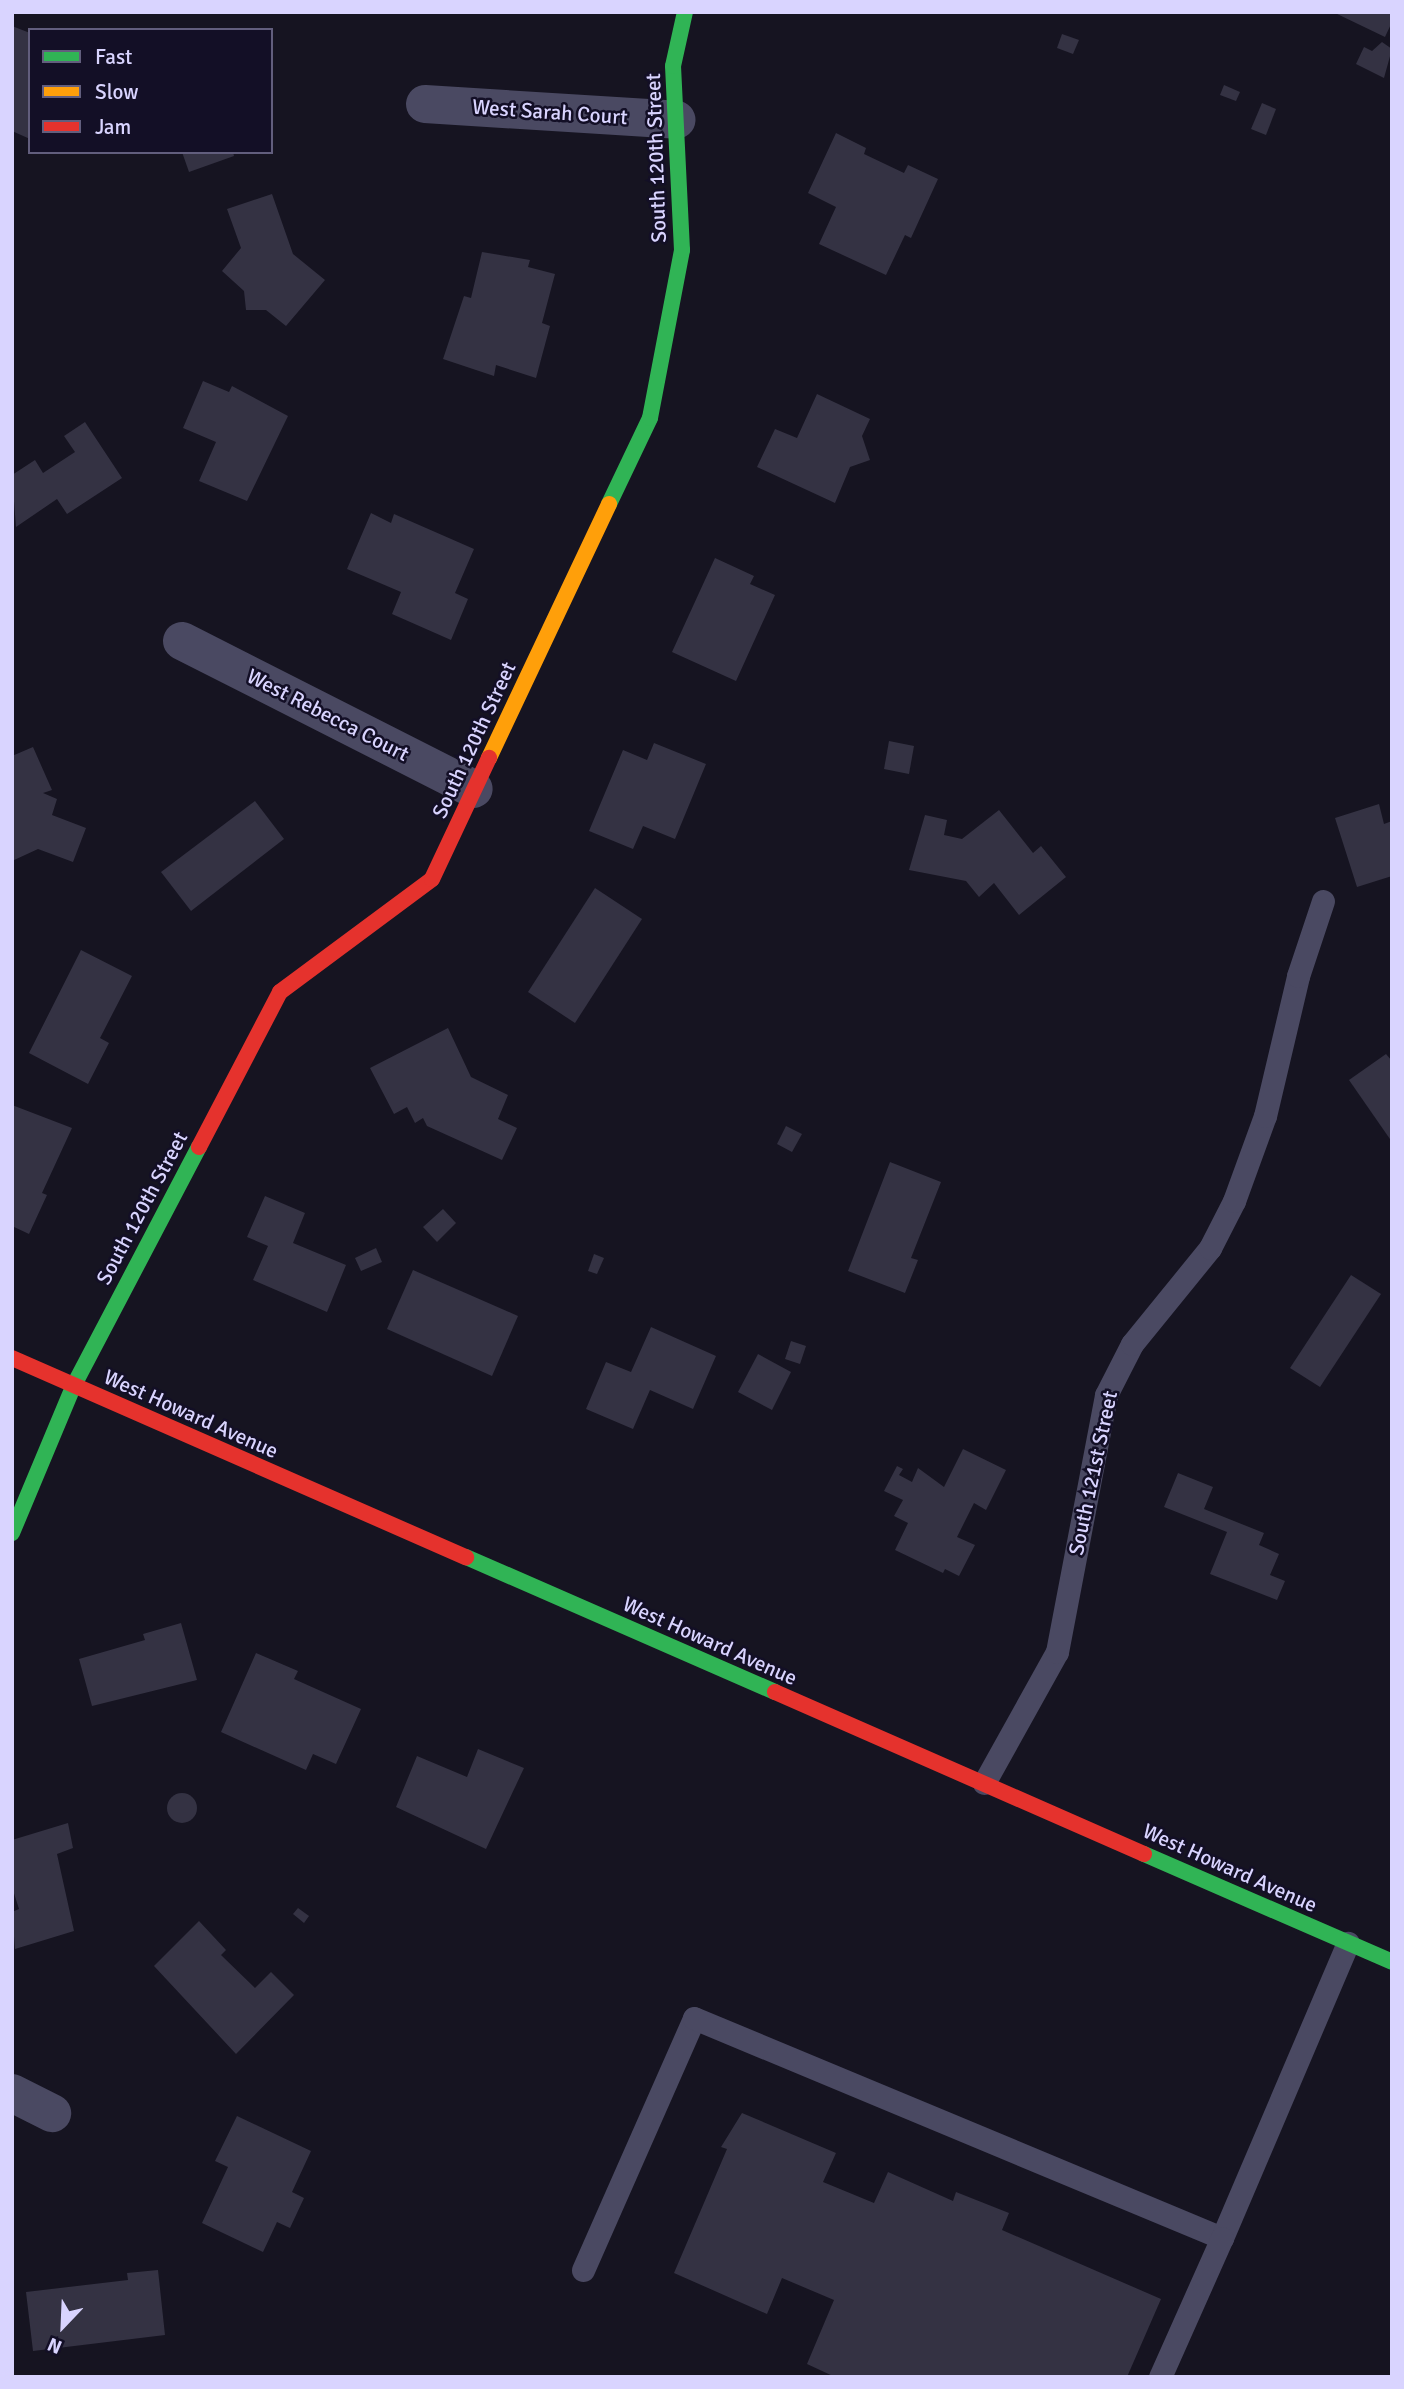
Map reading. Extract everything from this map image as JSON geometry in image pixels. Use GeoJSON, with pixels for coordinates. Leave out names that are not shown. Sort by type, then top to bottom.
{"type":"FeatureCollection","features":[{"type":"Feature","properties":{"kind":"street","name":"South 120th Street"},"geometry":{"type":"LineString","coordinates":[[12,1533],[74,1385],[280,992],[432,879],[650,418],[682,250],[673,66],[685,12]]}},
{"type":"Feature","properties":{"kind":"street","name":"West Sarah Court"},"geometry":{"type":"LineString","coordinates":[[425,104],[676,120]]}},
{"type":"Feature","properties":{"kind":"street","name":"West Rebecca Court"},"geometry":{"type":"LineString","coordinates":[[182,641],[474,789]]}},
{"type":"Feature","properties":{"kind":"street","name":"West Howard Avenue"},"geometry":{"type":"LineString","coordinates":[[12,1358],[1392,1962]]}},
{"type":"Feature","properties":{"kind":"street"},"geometry":{"type":"LineString","coordinates":[[12,2093],[52,2113]]}},
{"type":"Feature","properties":{"kind":"lane","name":"South 121st Street"},"geometry":{"type":"LineString","coordinates":[[984,1783],[1057,1652],[1106,1395],[1132,1343],[1210,1248],[1234,1201],[1265,1116],[1298,976],[1323,901]]}},
{"type":"Feature","properties":{"kind":"lane"},"geometry":{"type":"LineString","coordinates":[[1160,2377],[1348,1943]]}},
{"type":"Feature","properties":{"kind":"lane"},"geometry":{"type":"LineString","coordinates":[[583,2270],[694,2018],[1222,2238]]}},
{"type":"Feature","properties":{"kind":"building"},"geometry":{"type":"Polygon","coordinates":[[[1333,12],[1392,12],[1392,22],[1385,37],[1333,12]]]}},
{"type":"Feature","properties":{"kind":"building"},"geometry":{"type":"Polygon","coordinates":[[[12,26],[28,32],[28,138],[12,131],[12,26]]]}},
{"type":"Feature","properties":{"kind":"building"},"geometry":{"type":"Polygon","coordinates":[[[1062,34],[1079,40],[1073,54],[1057,48],[1062,34]]]}},
{"type":"Feature","properties":{"kind":"building"},"geometry":{"type":"Polygon","coordinates":[[[1382,42],[1392,49],[1384,78],[1356,64],[1364,47],[1372,51],[1382,42]]]}},
{"type":"Feature","properties":{"kind":"building"},"geometry":{"type":"Polygon","coordinates":[[[1224,85],[1240,92],[1236,101],[1220,95],[1224,85]]]}},
{"type":"Feature","properties":{"kind":"building"},"geometry":{"type":"Polygon","coordinates":[[[1262,103],[1276,109],[1266,135],[1251,129],[1262,103]]]}},
{"type":"Feature","properties":{"kind":"building"},"geometry":{"type":"Polygon","coordinates":[[[836,133],[866,148],[864,154],[904,173],[908,165],[938,179],[911,238],[905,235],[886,275],[819,244],[836,207],[808,193],[836,133]]]}},
{"type":"Feature","properties":{"kind":"building"},"geometry":{"type":"Polygon","coordinates":[[[183,154],[234,154],[234,156],[189,172],[183,154]]]}},
{"type":"Feature","properties":{"kind":"building"},"geometry":{"type":"Polygon","coordinates":[[[272,194],[293,254],[325,280],[286,326],[266,310],[246,310],[244,291],[222,271],[241,248],[227,209],[272,194]]]}},
{"type":"Feature","properties":{"kind":"building"},"geometry":{"type":"Polygon","coordinates":[[[482,252],[530,260],[528,267],[555,274],[542,323],[550,326],[536,378],[496,365],[494,376],[443,359],[464,296],[471,298],[482,252]]]}},
{"type":"Feature","properties":{"kind":"building"},"geometry":{"type":"Polygon","coordinates":[[[203,381],[229,392],[232,386],[288,416],[247,501],[199,481],[216,442],[183,428],[203,381]]]}},
{"type":"Feature","properties":{"kind":"building"},"geometry":{"type":"Polygon","coordinates":[[[817,394],[870,419],[862,436],[870,460],[850,467],[835,503],[757,467],[775,429],[797,438],[817,394]]]}},
{"type":"Feature","properties":{"kind":"building"},"geometry":{"type":"Polygon","coordinates":[[[85,422],[122,478],[67,514],[57,499],[16,527],[12,475],[35,460],[43,473],[75,452],[64,436],[85,422]]]}},
{"type":"Feature","properties":{"kind":"building"},"geometry":{"type":"Polygon","coordinates":[[[371,513],[391,523],[394,514],[474,549],[455,593],[468,599],[451,640],[392,614],[401,592],[347,569],[371,513]]]}},
{"type":"Feature","properties":{"kind":"building"},"geometry":{"type":"Polygon","coordinates":[[[715,558],[754,576],[750,584],[775,595],[736,681],[672,652],[715,558]]]}},
{"type":"Feature","properties":{"kind":"building"},"geometry":{"type":"Polygon","coordinates":[[[889,741],[914,746],[909,774],[884,769],[889,741]]]}},
{"type":"Feature","properties":{"kind":"building"},"geometry":{"type":"Polygon","coordinates":[[[654,743],[706,764],[675,839],[643,826],[633,849],[589,831],[623,750],[647,760],[654,743]]]}},
{"type":"Feature","properties":{"kind":"building"},"geometry":{"type":"Polygon","coordinates":[[[33,747],[52,790],[43,793],[57,799],[52,815],[86,828],[73,862],[38,849],[12,861],[12,756],[33,747]]]}},
{"type":"Feature","properties":{"kind":"building"},"geometry":{"type":"Polygon","coordinates":[[[255,801],[284,839],[191,911],[161,872],[255,801]]]}},
{"type":"Feature","properties":{"kind":"building"},"geometry":{"type":"Polygon","coordinates":[[[1379,804],[1384,824],[1392,821],[1392,876],[1357,887],[1335,818],[1379,804]]]}},
{"type":"Feature","properties":{"kind":"building"},"geometry":{"type":"Polygon","coordinates":[[[999,810],[1033,853],[1041,846],[1066,877],[1019,915],[994,883],[979,897],[966,881],[909,870],[925,815],[947,820],[944,835],[962,839],[999,810]]]}},
{"type":"Feature","properties":{"kind":"building"},"geometry":{"type":"Polygon","coordinates":[[[595,888],[642,919],[575,1023],[528,992],[595,888]]]}},
{"type":"Feature","properties":{"kind":"building"},"geometry":{"type":"Polygon","coordinates":[[[81,950],[132,976],[100,1038],[109,1043],[88,1084],[29,1053],[81,950]]]}},
{"type":"Feature","properties":{"kind":"building"},"geometry":{"type":"Polygon","coordinates":[[[448,1028],[471,1077],[508,1095],[498,1119],[517,1128],[502,1160],[427,1126],[423,1118],[415,1123],[407,1107],[394,1114],[370,1068],[448,1028]]]}},
{"type":"Feature","properties":{"kind":"building"},"geometry":{"type":"Polygon","coordinates":[[[1386,1054],[1392,1061],[1392,1142],[1349,1080],[1386,1054]]]}},
{"type":"Feature","properties":{"kind":"building"},"geometry":{"type":"Polygon","coordinates":[[[12,1105],[72,1128],[42,1193],[47,1195],[29,1234],[12,1226],[12,1105]]]}},
{"type":"Feature","properties":{"kind":"building"},"geometry":{"type":"Polygon","coordinates":[[[786,1126],[802,1134],[792,1152],[777,1144],[786,1126]]]}},
{"type":"Feature","properties":{"kind":"building"},"geometry":{"type":"Polygon","coordinates":[[[890,1162],[941,1182],[911,1258],[918,1260],[905,1293],[848,1271],[890,1162]]]}},
{"type":"Feature","properties":{"kind":"building"},"geometry":{"type":"Polygon","coordinates":[[[265,1196],[305,1213],[293,1243],[346,1265],[327,1312],[253,1280],[268,1246],[247,1237],[265,1196]]]}},
{"type":"Feature","properties":{"kind":"building"},"geometry":{"type":"Polygon","coordinates":[[[443,1209],[456,1223],[437,1242],[423,1227],[443,1209]]]}},
{"type":"Feature","properties":{"kind":"building"},"geometry":{"type":"Polygon","coordinates":[[[376,1248],[382,1262],[361,1271],[355,1258],[376,1248]]]}},
{"type":"Feature","properties":{"kind":"building"},"geometry":{"type":"Polygon","coordinates":[[[594,1254],[604,1258],[597,1274],[588,1271],[594,1254]]]}},
{"type":"Feature","properties":{"kind":"building"},"geometry":{"type":"Polygon","coordinates":[[[413,1270],[518,1316],[492,1376],[387,1329],[413,1270]]]}},
{"type":"Feature","properties":{"kind":"building"},"geometry":{"type":"Polygon","coordinates":[[[1351,1275],[1381,1294],[1320,1387],[1290,1368],[1351,1275]]]}},
{"type":"Feature","properties":{"kind":"building"},"geometry":{"type":"Polygon","coordinates":[[[651,1327],[716,1356],[693,1409],[650,1390],[633,1429],[586,1409],[606,1362],[631,1372],[651,1327]]]}},
{"type":"Feature","properties":{"kind":"building"},"geometry":{"type":"Polygon","coordinates":[[[791,1341],[806,1346],[800,1364],[785,1359],[791,1341]]]}},
{"type":"Feature","properties":{"kind":"building"},"geometry":{"type":"Polygon","coordinates":[[[758,1354],[791,1372],[772,1410],[738,1392],[758,1354]]]}},
{"type":"Feature","properties":{"kind":"building"},"geometry":{"type":"Polygon","coordinates":[[[963,1449],[1006,1470],[986,1510],[974,1503],[957,1537],[975,1545],[959,1576],[945,1569],[943,1573],[895,1550],[908,1523],[894,1516],[903,1500],[884,1491],[897,1466],[903,1469],[899,1475],[912,1482],[918,1468],[944,1487],[963,1449]]]}},
{"type":"Feature","properties":{"kind":"building"},"geometry":{"type":"Polygon","coordinates":[[[1178,1473],[1213,1487],[1204,1509],[1264,1533],[1259,1545],[1279,1554],[1270,1575],[1285,1581],[1277,1600],[1210,1574],[1227,1532],[1164,1507],[1178,1473]]]}},
{"type":"Feature","properties":{"kind":"building"},"geometry":{"type":"Polygon","coordinates":[[[181,1623],[197,1680],[92,1706],[79,1659],[145,1640],[143,1634],[181,1623]]]}},
{"type":"Feature","properties":{"kind":"building"},"geometry":{"type":"Polygon","coordinates":[[[256,1653],[298,1671],[294,1679],[361,1709],[336,1764],[313,1754],[306,1770],[221,1732],[256,1653]]]}},
{"type":"Feature","properties":{"kind":"building"},"geometry":{"type":"Polygon","coordinates":[[[478,1749],[524,1768],[486,1849],[396,1807],[417,1756],[467,1777],[478,1749]]]}},
{"type":"Feature","properties":{"kind":"building"},"geometry":{"type":"Polygon","coordinates":[[[182,1793],[188,1794],[196,1802],[196,1814],[188,1822],[182,1823],[176,1822],[168,1814],[167,1808],[168,1802],[176,1794],[182,1793]]]}},
{"type":"Feature","properties":{"kind":"building"},"geometry":{"type":"Polygon","coordinates":[[[68,1823],[73,1848],[57,1854],[74,1931],[15,1949],[12,1912],[19,1909],[12,1887],[12,1840],[68,1823]]]}},
{"type":"Feature","properties":{"kind":"building"},"geometry":{"type":"Polygon","coordinates":[[[298,1908],[309,1916],[304,1923],[293,1914],[298,1908]]]}},
{"type":"Feature","properties":{"kind":"building"},"geometry":{"type":"Polygon","coordinates":[[[199,1921],[226,1950],[221,1955],[255,1988],[271,1972],[294,1995],[236,2054],[154,1966],[199,1921]]]}},
{"type":"Feature","properties":{"kind":"building"},"geometry":{"type":"Polygon","coordinates":[[[742,2113],[836,2153],[823,2182],[874,2203],[888,2172],[953,2201],[956,2192],[1009,2213],[1002,2230],[1161,2299],[1127,2377],[835,2377],[807,2364],[834,2300],[782,2278],[767,2314],[674,2273],[727,2149],[721,2147],[742,2113]]]}},
{"type":"Feature","properties":{"kind":"building"},"geometry":{"type":"Polygon","coordinates":[[[237,2116],[311,2151],[292,2192],[304,2198],[290,2228],[277,2222],[263,2252],[202,2223],[228,2167],[215,2161],[237,2116]]]}},
{"type":"Feature","properties":{"kind":"building"},"geometry":{"type":"Polygon","coordinates":[[[158,2270],[165,2335],[33,2351],[26,2292],[128,2280],[127,2273],[158,2270]]]}},
{"type":"Feature","properties":{"kind":"traffic: fast"},"geometry":{"type":"LineString","coordinates":[[609,504],[650,418],[682,250],[673,66],[685,12]]}},
{"type":"Feature","properties":{"kind":"traffic: fast"},"geometry":{"type":"LineString","coordinates":[[12,1533],[74,1385],[199,1147]]}},
{"type":"Feature","properties":{"kind":"traffic: fast"},"geometry":{"type":"LineString","coordinates":[[466,1557],[775,1692]]}},
{"type":"Feature","properties":{"kind":"traffic: fast"},"geometry":{"type":"LineString","coordinates":[[1144,1854],[1392,1962]]}},
{"type":"Feature","properties":{"kind":"traffic: slow"},"geometry":{"type":"LineString","coordinates":[[489,758],[609,504]]}},
{"type":"Feature","properties":{"kind":"traffic: jam"},"geometry":{"type":"LineString","coordinates":[[199,1147],[280,992],[432,879],[489,758]]}},
{"type":"Feature","properties":{"kind":"traffic: jam"},"geometry":{"type":"LineString","coordinates":[[12,1358],[466,1557]]}},
{"type":"Feature","properties":{"kind":"traffic: jam"},"geometry":{"type":"LineString","coordinates":[[775,1692],[1144,1854]]}}]}
